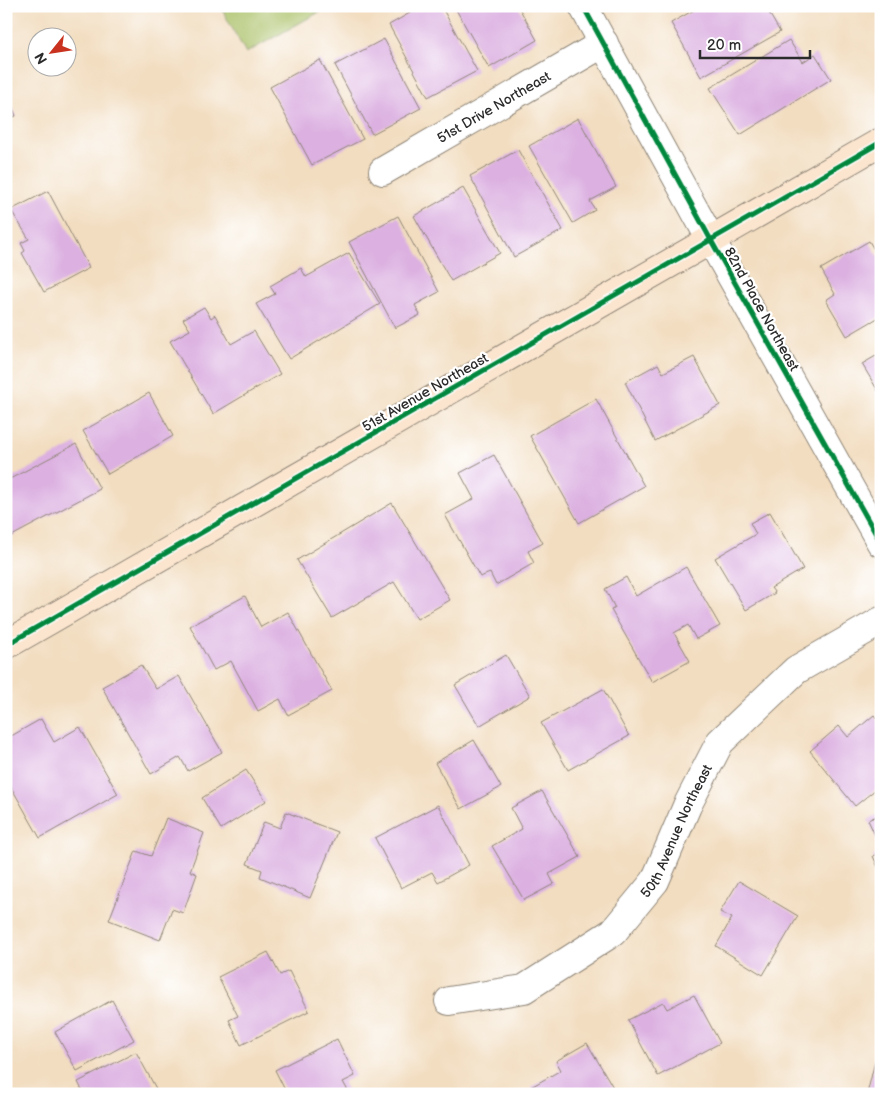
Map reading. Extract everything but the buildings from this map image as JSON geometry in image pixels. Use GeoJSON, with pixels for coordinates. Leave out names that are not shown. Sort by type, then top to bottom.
{"type":"FeatureCollection","features":[{"type":"Feature","properties":{"kind":"street","name":"82nd Place Northeast"},"geometry":{"type":"LineString","coordinates":[[583,6],[712,242],[881,543]]}},
{"type":"Feature","properties":{"kind":"street","name":"51st Drive Northeast"},"geometry":{"type":"LineString","coordinates":[[383,171],[604,44]]}},
{"type":"Feature","properties":{"kind":"street","name":"51st Avenue Northeast"},"geometry":{"type":"LineString","coordinates":[[6,645],[712,242],[881,142]]}},
{"type":"Feature","properties":{"kind":"street","name":"50th Avenue Northeast"},"geometry":{"type":"LineString","coordinates":[[449,1000],[524,989],[613,932],[655,881],[687,806],[720,742],[796,670],[881,621]]}},
{"type":"Feature","properties":{"kind":"green space"},"geometry":{"type":"Polygon","coordinates":[[[220,6],[330,6],[246,53],[220,6]]]}},
{"type":"Feature","properties":{"kind":"cycle path"},"geometry":{"type":"LineString","coordinates":[[583,6],[712,242],[881,543]]}},
{"type":"Feature","properties":{"kind":"cycle path"},"geometry":{"type":"LineString","coordinates":[[6,645],[881,142]]}}]}
